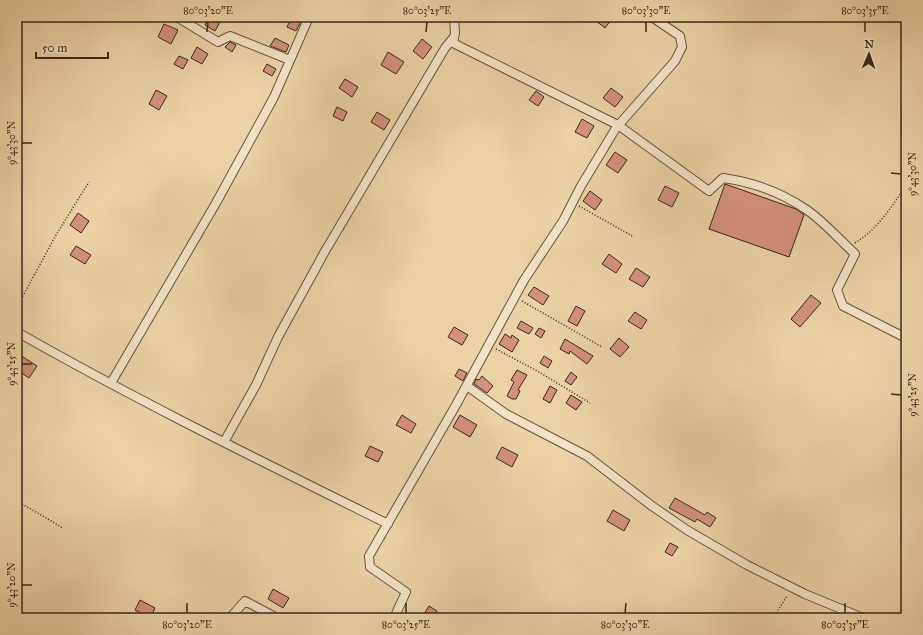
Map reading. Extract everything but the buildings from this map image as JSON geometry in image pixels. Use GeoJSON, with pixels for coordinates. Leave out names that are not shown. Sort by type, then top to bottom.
{"type":"FeatureCollection","features":[{"type":"Feature","properties":{"kind":"street"},"geometry":{"type":"LineString","coordinates":[[177,17],[218,42],[230,36],[290,60]]}},
{"type":"Feature","properties":{"kind":"street"},"geometry":{"type":"LineString","coordinates":[[111,384],[216,203],[274,97],[309,17]]}},
{"type":"Feature","properties":{"kind":"street"},"geometry":{"type":"LineString","coordinates":[[451,17],[454,19],[453,43],[618,125],[709,191],[723,178],[744,181],[780,195],[807,210],[855,254],[837,290],[843,306],[906,338]]}},
{"type":"Feature","properties":{"kind":"street"},"geometry":{"type":"LineString","coordinates":[[394,618],[406,592],[370,567],[369,556],[467,386],[515,297],[563,221],[618,125],[675,61],[682,47],[680,36],[652,17]]}},
{"type":"Feature","properties":{"kind":"street"},"geometry":{"type":"LineString","coordinates":[[224,442],[256,385],[278,337],[346,214],[402,123],[431,70],[454,37]]}},
{"type":"Feature","properties":{"kind":"street"},"geometry":{"type":"LineString","coordinates":[[17,332],[111,384],[388,524]]}},
{"type":"Feature","properties":{"kind":"street"},"geometry":{"type":"LineString","coordinates":[[467,386],[506,414],[587,456],[641,498],[687,530],[746,565],[863,618]]}},
{"type":"Feature","properties":{"kind":"street"},"geometry":{"type":"LineString","coordinates":[[230,618],[244,601],[277,618]]}},
{"type":"Feature","properties":{"kind":"path"},"geometry":{"type":"LineString","coordinates":[[17,306],[39,269],[56,235],[89,182]]}},
{"type":"Feature","properties":{"kind":"path"},"geometry":{"type":"LineString","coordinates":[[848,247],[868,235],[886,215],[906,186]]}},
{"type":"Feature","properties":{"kind":"path"},"geometry":{"type":"LineString","coordinates":[[573,202],[634,237]]}},
{"type":"Feature","properties":{"kind":"path"},"geometry":{"type":"LineString","coordinates":[[515,297],[602,347]]}},
{"type":"Feature","properties":{"kind":"path"},"geometry":{"type":"LineString","coordinates":[[490,345],[539,372],[590,403]]}},
{"type":"Feature","properties":{"kind":"path"},"geometry":{"type":"LineString","coordinates":[[17,501],[63,528]]}},
{"type":"Feature","properties":{"kind":"path"},"geometry":{"type":"LineString","coordinates":[[774,618],[792,587]]}}]}
